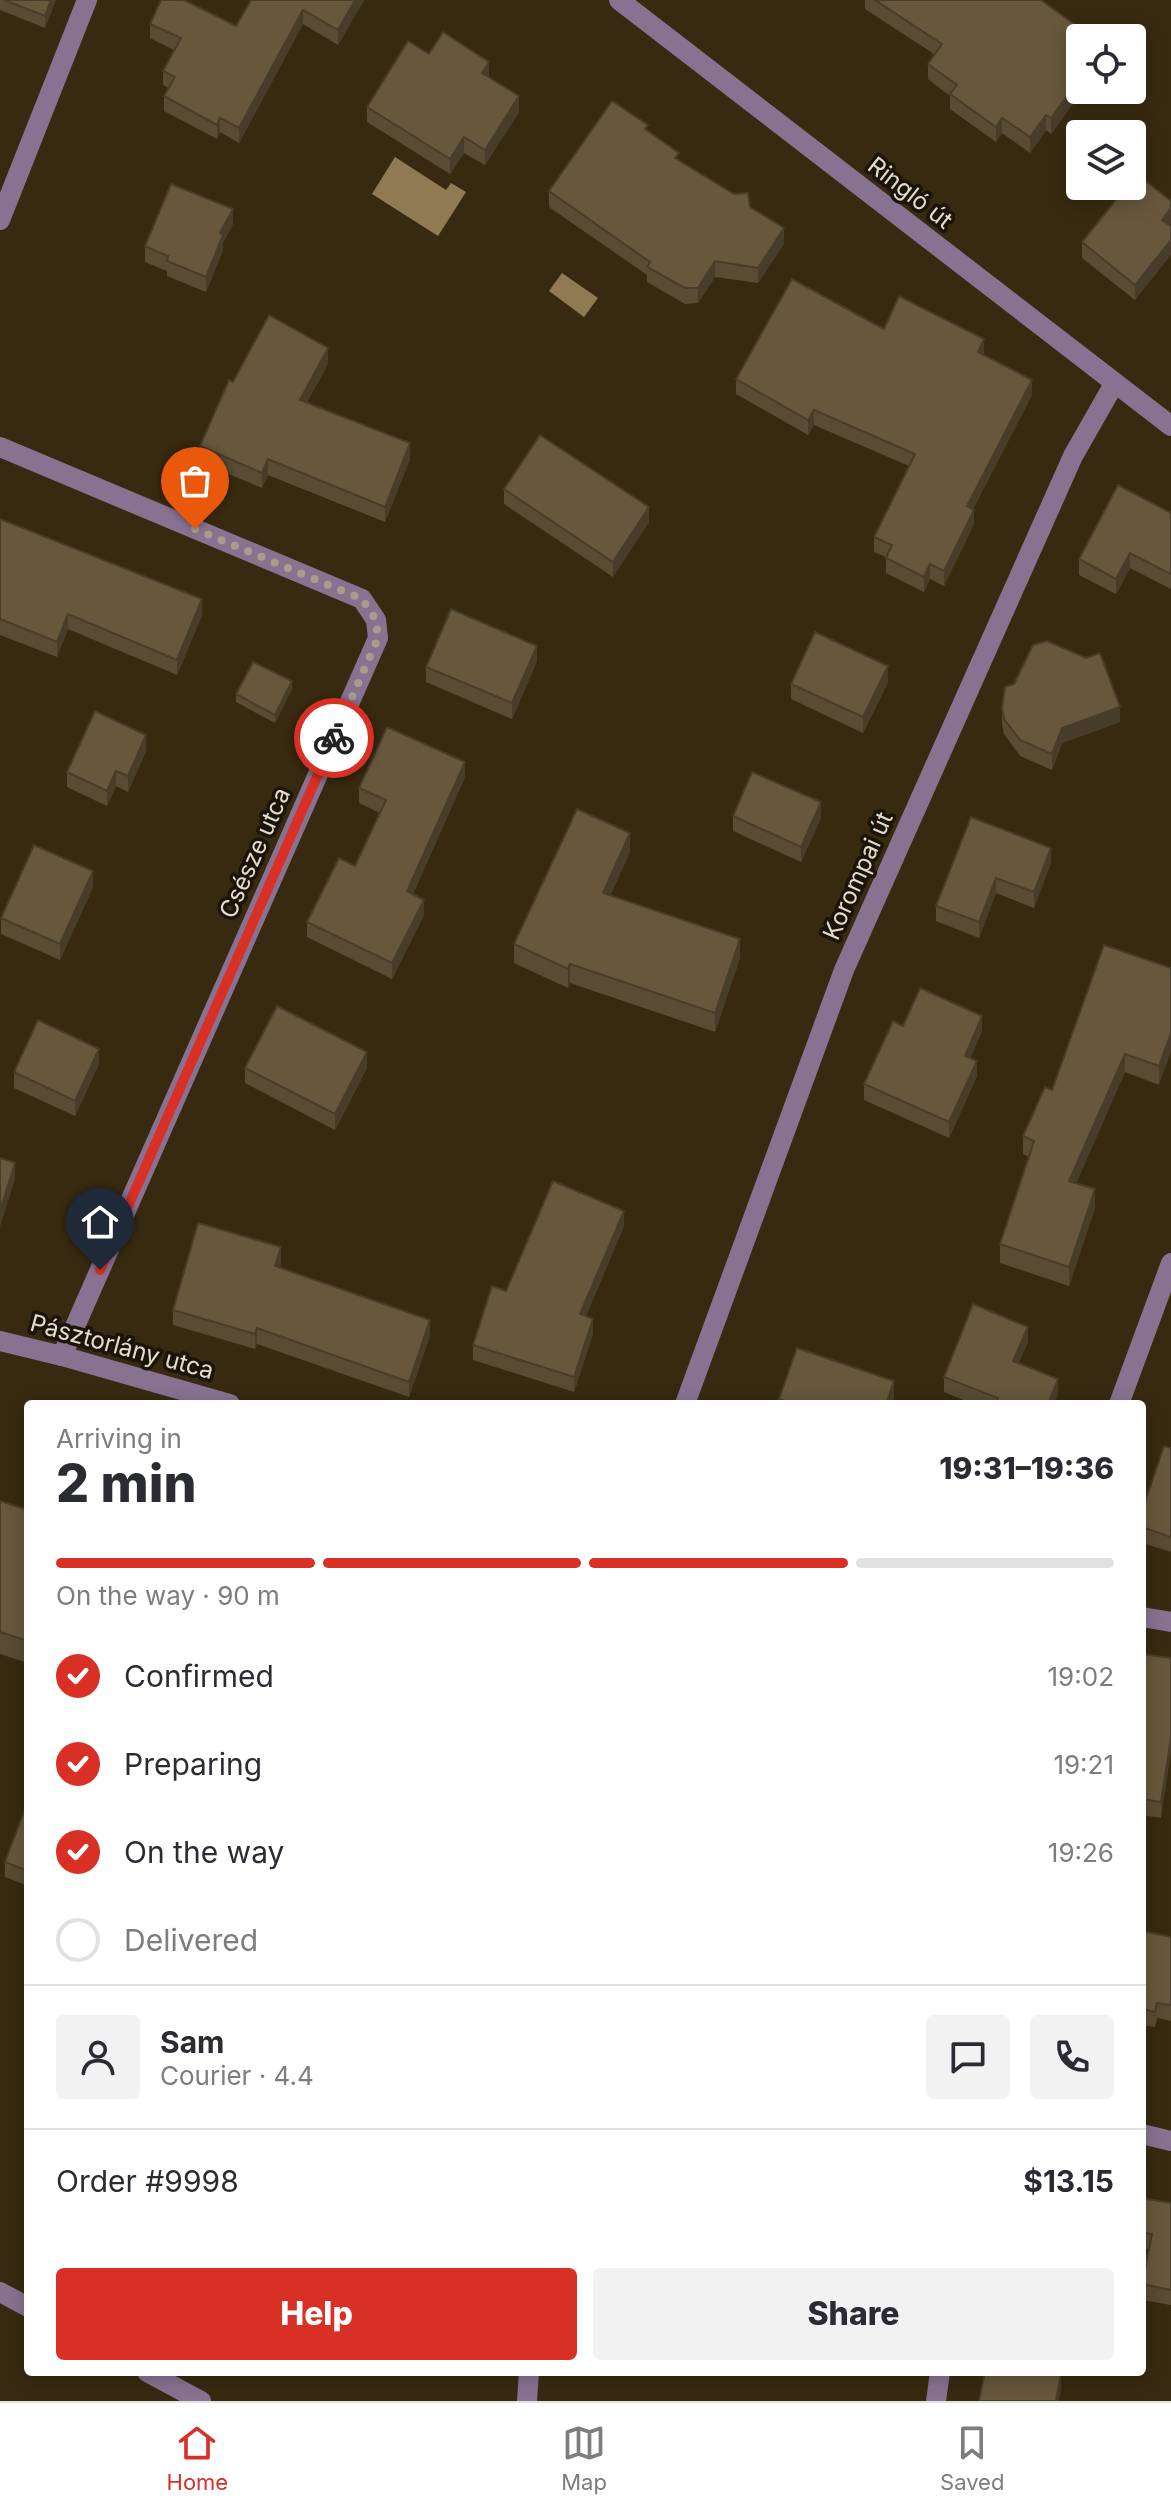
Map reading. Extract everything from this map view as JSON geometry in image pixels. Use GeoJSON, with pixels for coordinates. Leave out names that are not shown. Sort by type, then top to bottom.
{"type":"FeatureCollection","features":[{"type":"Feature","properties":{"kind":"street"},"geometry":{"type":"LineString","coordinates":[[0,220],[87,0]]}},
{"type":"Feature","properties":{"kind":"street","name":"Ringló út"},"geometry":{"type":"LineString","coordinates":[[619,0],[1171,426]]}},
{"type":"Feature","properties":{"kind":"street","name":"Korompai út"},"geometry":{"type":"LineString","coordinates":[[686,1400],[844,970],[1073,456],[1114,384]]}},
{"type":"Feature","properties":{"kind":"street","name":"Csésze utca"},"geometry":{"type":"LineString","coordinates":[[0,447],[362,599],[376,620],[378,638],[62,1356]]}},
{"type":"Feature","properties":{"kind":"street"},"geometry":{"type":"LineString","coordinates":[[1120,1400],[1171,1263]]}},
{"type":"Feature","properties":{"kind":"street","name":"Pásztorlány utca"},"geometry":{"type":"LineString","coordinates":[[0,1341],[216,1400]]}},
{"type":"Feature","properties":{"kind":"street"},"geometry":{"type":"LineString","coordinates":[[1146,1618],[1171,1622]]}},
{"type":"Feature","properties":{"kind":"street"},"geometry":{"type":"LineString","coordinates":[[1146,2135],[1171,2141]]}},
{"type":"Feature","properties":{"kind":"street"},"geometry":{"type":"LineString","coordinates":[[0,2292],[24,2305]]}},
{"type":"Feature","properties":{"kind":"street"},"geometry":{"type":"LineString","coordinates":[[154,2376],[201,2401]]}},
{"type":"Feature","properties":{"kind":"street"},"geometry":{"type":"LineString","coordinates":[[527,2401],[529,2376]]}},
{"type":"Feature","properties":{"kind":"street"},"geometry":{"type":"LineString","coordinates":[[936,2401],[939,2376]]}},
{"type":"Feature","properties":{"kind":"shaded area"},"geometry":{"type":"Polygon","coordinates":[[[395,157],[446,190],[451,183],[466,192],[438,236],[372,194],[395,157]]]}},
{"type":"Feature","properties":{"kind":"shaded area"},"geometry":{"type":"Polygon","coordinates":[[[562,273],[598,298],[584,317],[549,291],[562,273]]]}},
{"type":"Feature","properties":{"kind":"building"},"geometry":{"type":"Polygon","coordinates":[[[4,0],[51,0],[45,16],[4,0]]]}},
{"type":"Feature","properties":{"kind":"building"},"geometry":{"type":"Polygon","coordinates":[[[161,0],[184,0],[236,26],[251,0],[355,0],[338,30],[303,10],[239,128],[220,118],[217,125],[164,96],[175,77],[163,71],[181,38],[150,24],[161,0]]]}},
{"type":"Feature","properties":{"kind":"building"},"geometry":{"type":"Polygon","coordinates":[[[875,0],[1041,0],[1074,24],[1066,24],[1066,97],[1051,118],[1046,115],[1030,137],[1002,118],[996,127],[950,94],[957,85],[928,64],[942,44],[875,0]]]}},
{"type":"Feature","properties":{"kind":"building"},"geometry":{"type":"Polygon","coordinates":[[[443,32],[489,62],[482,73],[519,96],[485,150],[464,137],[450,159],[367,107],[408,41],[429,54],[443,32]]]}},
{"type":"Feature","properties":{"kind":"building"},"geometry":{"type":"Polygon","coordinates":[[[612,101],[648,125],[645,129],[679,153],[675,158],[734,194],[748,193],[750,207],[784,228],[758,268],[715,261],[698,288],[685,288],[647,267],[650,262],[549,191],[612,101]]]}},
{"type":"Feature","properties":{"kind":"building"},"geometry":{"type":"Polygon","coordinates":[[[1146,181],[1171,201],[1171,208],[1162,220],[1171,226],[1171,240],[1135,285],[1082,242],[1116,200],[1146,200],[1146,181]]]}},
{"type":"Feature","properties":{"kind":"building"},"geometry":{"type":"Polygon","coordinates":[[[171,184],[233,209],[220,233],[223,235],[206,277],[167,261],[168,256],[145,246],[171,184]]]}},
{"type":"Feature","properties":{"kind":"building"},"geometry":{"type":"Polygon","coordinates":[[[792,279],[884,329],[899,296],[984,339],[978,352],[1032,380],[967,506],[974,510],[944,571],[930,564],[924,577],[886,558],[892,545],[874,537],[915,454],[814,410],[808,420],[736,379],[792,279]]]}},
{"type":"Feature","properties":{"kind":"building"},"geometry":{"type":"Polygon","coordinates":[[[269,315],[328,348],[300,400],[410,443],[385,507],[268,459],[262,473],[200,446],[229,380],[233,382],[269,315]]]}},
{"type":"Feature","properties":{"kind":"building"},"geometry":{"type":"Polygon","coordinates":[[[540,435],[649,507],[613,562],[504,489],[540,435]]]}},
{"type":"Feature","properties":{"kind":"building"},"geometry":{"type":"Polygon","coordinates":[[[1118,485],[1171,513],[1171,574],[1130,553],[1116,579],[1079,559],[1118,485]]]}},
{"type":"Feature","properties":{"kind":"building"},"geometry":{"type":"Polygon","coordinates":[[[0,519],[202,599],[177,660],[68,614],[57,642],[0,619],[0,519]]]}},
{"type":"Feature","properties":{"kind":"building"},"geometry":{"type":"Polygon","coordinates":[[[451,609],[537,646],[512,703],[426,667],[451,609]]]}},
{"type":"Feature","properties":{"kind":"building"},"geometry":{"type":"Polygon","coordinates":[[[815,632],[888,666],[863,717],[791,684],[815,632]]]}},
{"type":"Feature","properties":{"kind":"building"},"geometry":{"type":"Polygon","coordinates":[[[1047,641],[1086,658],[1100,653],[1120,707],[1062,728],[1052,754],[1020,740],[1004,719],[1002,708],[1005,687],[1014,684],[1033,645],[1047,641]]]}},
{"type":"Feature","properties":{"kind":"building"},"geometry":{"type":"Polygon","coordinates":[[[253,662],[292,681],[275,715],[236,694],[253,662]]]}},
{"type":"Feature","properties":{"kind":"building"},"geometry":{"type":"Polygon","coordinates":[[[95,711],[146,735],[128,776],[116,771],[107,791],[67,772],[95,711]]]}},
{"type":"Feature","properties":{"kind":"building"},"geometry":{"type":"Polygon","coordinates":[[[387,727],[465,762],[407,891],[424,900],[392,963],[307,922],[339,858],[355,866],[386,800],[359,788],[387,727]]]}},
{"type":"Feature","properties":{"kind":"building"},"geometry":{"type":"Polygon","coordinates":[[[752,772],[821,802],[801,847],[733,816],[752,772]]]}},
{"type":"Feature","properties":{"kind":"building"},"geometry":{"type":"Polygon","coordinates":[[[577,809],[630,833],[603,893],[740,939],[715,1013],[570,964],[568,969],[514,944],[577,809]]]}},
{"type":"Feature","properties":{"kind":"building"},"geometry":{"type":"Polygon","coordinates":[[[971,817],[1051,848],[1034,892],[996,878],[979,922],[936,906],[971,817]]]}},
{"type":"Feature","properties":{"kind":"building"},"geometry":{"type":"Polygon","coordinates":[[[34,845],[93,871],[60,944],[1,918],[34,845]]]}},
{"type":"Feature","properties":{"kind":"building"},"geometry":{"type":"Polygon","coordinates":[[[1104,945],[1171,968],[1171,1033],[1159,1066],[1125,1054],[1069,1181],[1095,1189],[1069,1267],[1000,1244],[1034,1141],[1023,1136],[1045,1087],[1052,1090],[1104,945]]]}},
{"type":"Feature","properties":{"kind":"building"},"geometry":{"type":"Polygon","coordinates":[[[920,988],[982,1016],[965,1056],[977,1061],[949,1122],[864,1084],[893,1021],[903,1026],[920,988]]]}},
{"type":"Feature","properties":{"kind":"building"},"geometry":{"type":"Polygon","coordinates":[[[277,1006],[367,1052],[335,1114],[245,1068],[277,1006]]]}},
{"type":"Feature","properties":{"kind":"building"},"geometry":{"type":"Polygon","coordinates":[[[38,1020],[99,1049],[75,1101],[14,1072],[38,1020]]]}},
{"type":"Feature","properties":{"kind":"building"},"geometry":{"type":"Polygon","coordinates":[[[0,1158],[15,1163],[0,1211],[0,1158]]]}},
{"type":"Feature","properties":{"kind":"building"},"geometry":{"type":"Polygon","coordinates":[[[553,1181],[624,1211],[580,1314],[593,1319],[574,1377],[473,1345],[492,1286],[506,1291],[553,1181]]]}},
{"type":"Feature","properties":{"kind":"building"},"geometry":{"type":"Polygon","coordinates":[[[198,1223],[281,1247],[275,1266],[430,1320],[409,1382],[257,1328],[255,1334],[173,1310],[198,1223]]]}},
{"type":"Feature","properties":{"kind":"building"},"geometry":{"type":"Polygon","coordinates":[[[973,1304],[1028,1327],[1013,1361],[1058,1379],[1050,1400],[997,1400],[944,1377],[973,1304]]]}},
{"type":"Feature","properties":{"kind":"building"},"geometry":{"type":"Polygon","coordinates":[[[797,1348],[894,1381],[887,1400],[779,1399],[797,1348]]]}},
{"type":"Feature","properties":{"kind":"building"},"geometry":{"type":"Polygon","coordinates":[[[1164,1446],[1171,1448],[1171,1537],[1146,1528],[1146,1499],[1164,1446]]]}},
{"type":"Feature","properties":{"kind":"building"},"geometry":{"type":"Polygon","coordinates":[[[0,1501],[24,1509],[24,1640],[0,1632],[0,1501]]]}},
{"type":"Feature","properties":{"kind":"building"},"geometry":{"type":"Polygon","coordinates":[[[1146,1655],[1171,1658],[1171,1738],[1161,1802],[1146,1800],[1146,1655]]]}},
{"type":"Feature","properties":{"kind":"building"},"geometry":{"type":"Polygon","coordinates":[[[24,1812],[24,1869],[5,1862],[24,1812]]]}},
{"type":"Feature","properties":{"kind":"building"},"geometry":{"type":"Polygon","coordinates":[[[1146,1932],[1171,1937],[1171,2005],[1157,2003],[1155,2012],[1146,2010],[1146,1932]]]}},
{"type":"Feature","properties":{"kind":"building"},"geometry":{"type":"Polygon","coordinates":[[[1146,2199],[1171,2203],[1171,2290],[1146,2285],[1146,2264],[1152,2234],[1146,2233],[1146,2199]]]}},
{"type":"Feature","properties":{"kind":"building"},"geometry":{"type":"Polygon","coordinates":[[[984,2376],[1060,2376],[1056,2401],[979,2401],[984,2376]]]}},
{"type":"Feature","properties":{"kind":"way so far"},"geometry":{"type":"LineString","coordinates":[[195,529],[362,599],[376,620],[378,638],[334,738]]}},
{"type":"Feature","properties":{"kind":"route"},"geometry":{"type":"LineString","coordinates":[[100,1270],[334,738]]}}]}
